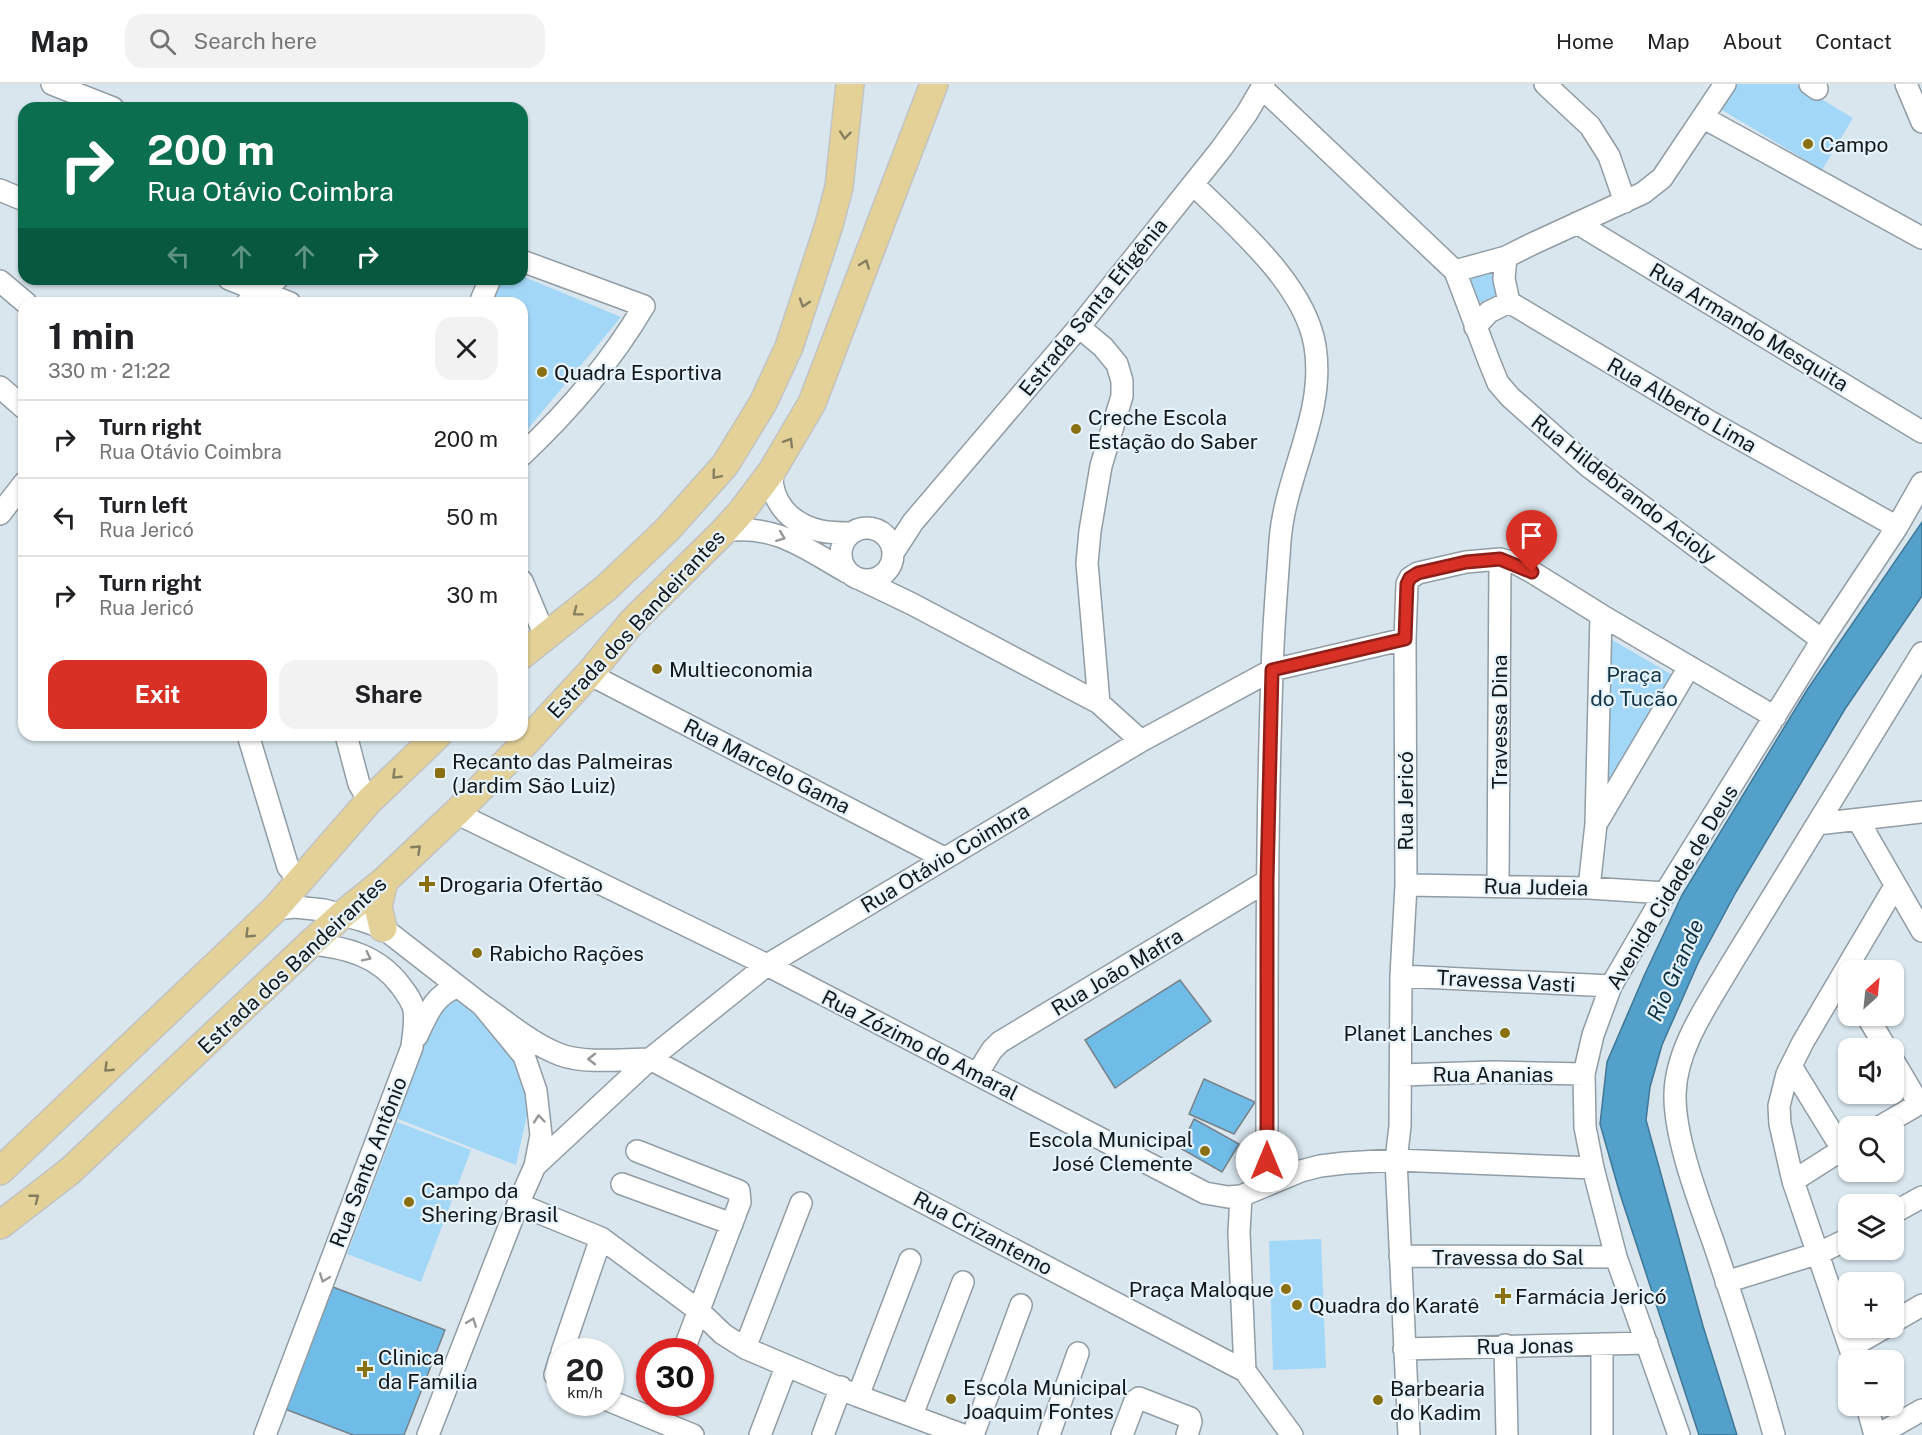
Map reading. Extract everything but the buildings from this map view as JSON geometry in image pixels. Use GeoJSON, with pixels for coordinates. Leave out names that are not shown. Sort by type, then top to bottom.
{"type":"FeatureCollection","features":[{"type":"Feature","properties":{"kind":"main road","name":"Estrada dos Bandeirantes"},"geometry":{"type":"LineString","coordinates":[[528,650],[606,588],[667,530],[725,465],[763,404],[789,346],[829,225],[839,187],[850,84]]}},
{"type":"Feature","properties":{"kind":"main road","name":"Estrada dos Bandeirantes"},"geometry":{"type":"LineString","coordinates":[[528,738],[589,675],[632,622],[724,531],[772,471],[812,403],[934,84]]}},
{"type":"Feature","properties":{"kind":"main road"},"geometry":{"type":"LineString","coordinates":[[0,1171],[275,909],[369,801],[432,741]]}},
{"type":"Feature","properties":{"kind":"main road","name":"Estrada dos Bandeirantes"},"geometry":{"type":"LineString","coordinates":[[0,1225],[70,1171],[310,944],[384,881],[456,813],[525,741]]}},
{"type":"Feature","properties":{"kind":"main road"},"geometry":{"type":"LineString","coordinates":[[383,928],[378,907],[384,881]]}},
{"type":"Feature","properties":{"kind":"street"},"geometry":{"type":"LineString","coordinates":[[52,84],[98,102]]}},
{"type":"Feature","properties":{"kind":"street"},"geometry":{"type":"LineString","coordinates":[[1545,84],[1590,126],[1609,156],[1625,202]]}},
{"type":"Feature","properties":{"kind":"street"},"geometry":{"type":"LineString","coordinates":[[1263,86],[1455,271],[1506,257],[1643,193],[1662,178],[1725,84]]}},
{"type":"Feature","properties":{"kind":"street"},"geometry":{"type":"LineString","coordinates":[[1906,84],[1922,122]]}},
{"type":"Feature","properties":{"kind":"street","name":"Estrada Santa Efigênia"},"geometry":{"type":"LineString","coordinates":[[891,560],[913,522],[1079,327],[1193,184],[1247,113],[1263,86]]}},
{"type":"Feature","properties":{"kind":"street"},"geometry":{"type":"LineString","coordinates":[[1704,118],[1922,238]]}},
{"type":"Feature","properties":{"kind":"street"},"geometry":{"type":"LineString","coordinates":[[1193,184],[1248,239],[1296,296],[1308,319],[1315,345],[1318,373],[1314,408],[1289,493],[1281,533],[1272,670],[1267,881],[1267,1184]]}},
{"type":"Feature","properties":{"kind":"street"},"geometry":{"type":"LineString","coordinates":[[0,190],[18,198]]}},
{"type":"Feature","properties":{"kind":"street","name":"Rua Armando Mesquita"},"geometry":{"type":"LineString","coordinates":[[1577,223],[1922,432]]}},
{"type":"Feature","properties":{"kind":"street"},"geometry":{"type":"LineString","coordinates":[[1475,327],[1489,312],[1509,302],[1504,279],[1506,257]]}},
{"type":"Feature","properties":{"kind":"street"},"geometry":{"type":"LineString","coordinates":[[528,263],[644,306],[603,366],[528,449]]}},
{"type":"Feature","properties":{"kind":"street","name":"Rua Hildebrando Acioly"},"geometry":{"type":"LineString","coordinates":[[1455,271],[1498,383],[1525,412],[1588,466],[1822,640]]}},
{"type":"Feature","properties":{"kind":"street"},"geometry":{"type":"LineString","coordinates":[[0,281],[19,297]]}},
{"type":"Feature","properties":{"kind":"street"},"geometry":{"type":"LineString","coordinates":[[246,285],[276,297]]}},
{"type":"Feature","properties":{"kind":"street","name":"Rua Alberto Lima"},"geometry":{"type":"LineString","coordinates":[[1509,302],[1712,423],[1897,527]]}},
{"type":"Feature","properties":{"kind":"street"},"geometry":{"type":"LineString","coordinates":[[1079,327],[1104,347],[1117,364],[1122,381],[1122,396],[1101,466],[1087,563],[1099,703]]}},
{"type":"Feature","properties":{"kind":"street"},"geometry":{"type":"LineString","coordinates":[[0,387],[18,403]]}},
{"type":"Feature","properties":{"kind":"street"},"geometry":{"type":"LineString","coordinates":[[772,471],[774,496],[781,508],[797,520],[822,531],[850,533]]}},
{"type":"Feature","properties":{"kind":"street","name":"Avenida Cidade de Deus"},"geometry":{"type":"LineString","coordinates":[[1679,1435],[1617,1257],[1593,1168],[1585,1127],[1584,1074],[1593,1035],[1611,986],[1665,893],[1822,640],[1897,527],[1922,483]]}},
{"type":"Feature","properties":{"kind":"street"},"geometry":{"type":"LineString","coordinates":[[0,514],[18,491]]}},
{"type":"Feature","properties":{"kind":"street"},"geometry":{"type":"LineString","coordinates":[[891,560],[878,578],[855,576],[840,556],[844,540],[858,529],[913,522]]}},
{"type":"Feature","properties":{"kind":"street"},"geometry":{"type":"LineString","coordinates":[[874,528],[888,537],[891,560],[912,604]]}},
{"type":"Feature","properties":{"kind":"street"},"geometry":{"type":"LineString","coordinates":[[724,531],[756,530],[785,537],[1099,703],[1141,741]]}},
{"type":"Feature","properties":{"kind":"street","name":"Rua Jericó"},"geometry":{"type":"LineString","coordinates":[[1409,1435],[1396,1160],[1400,1125],[1401,976],[1406,885],[1405,639],[1407,584],[1410,578],[1418,573],[1466,562],[1500,559],[1532,572],[1775,717]]}},
{"type":"Feature","properties":{"kind":"street","name":"Travessa Dina"},"geometry":{"type":"LineString","coordinates":[[1498,886],[1500,559]]}},
{"type":"Feature","properties":{"kind":"street"},"geometry":{"type":"LineString","coordinates":[[528,595],[545,636]]}},
{"type":"Feature","properties":{"kind":"street"},"geometry":{"type":"LineString","coordinates":[[1589,888],[1596,824],[1601,615]]}},
{"type":"Feature","properties":{"kind":"street","name":"Rua Otávio Coimbra"},"geometry":{"type":"LineString","coordinates":[[535,1166],[650,1059],[767,965],[1141,741],[1272,670],[1405,639]]}},
{"type":"Feature","properties":{"kind":"street"},"geometry":{"type":"LineString","coordinates":[[1774,1435],[1694,1188],[1680,1132],[1675,1095],[1679,1069],[1703,1014],[1922,654]]}},
{"type":"Feature","properties":{"kind":"street"},"geometry":{"type":"LineString","coordinates":[[1596,824],[1689,667]]}},
{"type":"Feature","properties":{"kind":"street","name":"Rua Marcelo Gama"},"geometry":{"type":"LineString","coordinates":[[589,675],[944,858]]}},
{"type":"Feature","properties":{"kind":"street"},"geometry":{"type":"LineString","coordinates":[[250,741],[288,867],[300,882]]}},
{"type":"Feature","properties":{"kind":"street"},"geometry":{"type":"LineString","coordinates":[[348,741],[359,783],[369,801]]}},
{"type":"Feature","properties":{"kind":"street"},"geometry":{"type":"LineString","coordinates":[[1817,824],[1922,812]]}},
{"type":"Feature","properties":{"kind":"street","name":"Rua Zózimo do Amaral"},"geometry":{"type":"LineString","coordinates":[[456,813],[767,965],[1205,1193],[1228,1197],[1241,1196],[1267,1184],[1320,1166],[1396,1160],[1593,1168]]}},
{"type":"Feature","properties":{"kind":"street"},"geometry":{"type":"LineString","coordinates":[[1858,820],[1922,931]]}},
{"type":"Feature","properties":{"kind":"street","name":"Rua João Mafra"},"geometry":{"type":"LineString","coordinates":[[977,1074],[992,1050],[1000,1042],[1267,881]]}},
{"type":"Feature","properties":{"kind":"street","name":"Rua Judeia"},"geometry":{"type":"LineString","coordinates":[[1406,885],[1589,888],[1665,893]]}},
{"type":"Feature","properties":{"kind":"street"},"geometry":{"type":"LineString","coordinates":[[1856,960],[1895,886]]}},
{"type":"Feature","properties":{"kind":"street"},"geometry":{"type":"LineString","coordinates":[[275,909],[295,907],[342,915],[383,928],[482,1005],[545,1048],[563,1056],[579,1059],[650,1059]]}},
{"type":"Feature","properties":{"kind":"street","name":"Rua Santo Antônio"},"geometry":{"type":"LineString","coordinates":[[265,1435],[412,1047],[415,1021],[410,999],[391,974],[380,964],[364,955],[332,946],[310,944]]}},
{"type":"Feature","properties":{"kind":"street"},"geometry":{"type":"LineString","coordinates":[[400,985],[411,988],[420,981],[423,967],[417,954]]}},
{"type":"Feature","properties":{"kind":"street","name":"Travessa Vasti"},"geometry":{"type":"LineString","coordinates":[[1401,976],[1611,986]]}},
{"type":"Feature","properties":{"kind":"street"},"geometry":{"type":"LineString","coordinates":[[412,1047],[429,1009],[441,995],[457,987]]}},
{"type":"Feature","properties":{"kind":"street"},"geometry":{"type":"LineString","coordinates":[[1838,991],[1803,1041],[1791,1066],[1779,1106],[1779,1124],[1793,1181],[1851,1350]]}},
{"type":"Feature","properties":{"kind":"street"},"geometry":{"type":"LineString","coordinates":[[428,1435],[535,1166],[541,1135],[536,1091],[529,1067],[524,1056],[482,1005]]}},
{"type":"Feature","properties":{"kind":"street","name":"Rua Crizantemo"},"geometry":{"type":"LineString","coordinates":[[650,1059],[1245,1371],[1292,1435]]}},
{"type":"Feature","properties":{"kind":"street"},"geometry":{"type":"LineString","coordinates":[[1791,1066],[1838,1137]]}},
{"type":"Feature","properties":{"kind":"street","name":"Rua Ananias"},"geometry":{"type":"LineString","coordinates":[[1401,1075],[1493,1072],[1584,1074]]}},
{"type":"Feature","properties":{"kind":"street"},"geometry":{"type":"LineString","coordinates":[[1898,1116],[1921,1103],[1904,1077]]}},
{"type":"Feature","properties":{"kind":"street"},"geometry":{"type":"LineString","coordinates":[[636,1151],[739,1191],[740,1202],[688,1338]]}},
{"type":"Feature","properties":{"kind":"street"},"geometry":{"type":"LineString","coordinates":[[1793,1181],[1838,1152]]}},
{"type":"Feature","properties":{"kind":"street"},"geometry":{"type":"LineString","coordinates":[[622,1184],[732,1224]]}},
{"type":"Feature","properties":{"kind":"street"},"geometry":{"type":"LineString","coordinates":[[1241,1196],[1239,1233],[1245,1371]]}},
{"type":"Feature","properties":{"kind":"street"},"geometry":{"type":"LineString","coordinates":[[1904,1207],[1922,1197]]}},
{"type":"Feature","properties":{"kind":"street"},"geometry":{"type":"LineString","coordinates":[[745,1348],[801,1203]]}},
{"type":"Feature","properties":{"kind":"street"},"geometry":{"type":"LineString","coordinates":[[518,1204],[601,1238],[698,1310],[723,1334],[745,1348],[786,1367],[963,1435]]}},
{"type":"Feature","properties":{"kind":"street"},"geometry":{"type":"LineString","coordinates":[[567,1338],[601,1238]]}},
{"type":"Feature","properties":{"kind":"street"},"geometry":{"type":"LineString","coordinates":[[1726,1282],[1819,1253],[1838,1244]]}},
{"type":"Feature","properties":{"kind":"street","name":"Travessa do Sal"},"geometry":{"type":"LineString","coordinates":[[1400,1256],[1617,1257]]}},
{"type":"Feature","properties":{"kind":"street"},"geometry":{"type":"LineString","coordinates":[[823,1435],[850,1391],[910,1260]]}},
{"type":"Feature","properties":{"kind":"street"},"geometry":{"type":"LineString","coordinates":[[912,1415],[963,1282]]}},
{"type":"Feature","properties":{"kind":"street"},"geometry":{"type":"LineString","coordinates":[[973,1435],[1021,1305]]}},
{"type":"Feature","properties":{"kind":"street"},"geometry":{"type":"LineString","coordinates":[[1904,1316],[1922,1305]]}},
{"type":"Feature","properties":{"kind":"street"},"geometry":{"type":"LineString","coordinates":[[1857,1350],[1872,1338]]}},
{"type":"Feature","properties":{"kind":"street","name":"Rua Jonas"},"geometry":{"type":"LineString","coordinates":[[1404,1349],[1647,1343]]}},
{"type":"Feature","properties":{"kind":"street"},"geometry":{"type":"LineString","coordinates":[[1602,1344],[1602,1435]]}},
{"type":"Feature","properties":{"kind":"street"},"geometry":{"type":"LineString","coordinates":[[1506,1345],[1507,1435]]}},
{"type":"Feature","properties":{"kind":"street"},"geometry":{"type":"LineString","coordinates":[[1048,1435],[1078,1353]]}},
{"type":"Feature","properties":{"kind":"street"},"geometry":{"type":"LineString","coordinates":[[760,1435],[786,1367]]}},
{"type":"Feature","properties":{"kind":"street"},"geometry":{"type":"LineString","coordinates":[[1122,1435],[1135,1401],[1139,1398],[1190,1418],[1191,1422],[1186,1435]]}},
{"type":"Feature","properties":{"kind":"street"},"geometry":{"type":"LineString","coordinates":[[1871,1416],[1879,1435],[1922,1410]]}},
{"type":"Feature","properties":{"kind":"street"},"geometry":{"type":"LineString","coordinates":[[668,1416],[693,1435]]}},
{"type":"Feature","properties":{"kind":"green space","name":"Campo"},"geometry":{"type":"Polygon","coordinates":[[[1737,84],[1796,84],[1853,118],[1822,170],[1722,110],[1737,84]]]}},
{"type":"Feature","properties":{"kind":"green space"},"geometry":{"type":"Polygon","coordinates":[[[1486,270],[1495,276],[1498,292],[1489,301],[1476,302],[1467,278],[1486,270]]]}},
{"type":"Feature","properties":{"kind":"green space"},"geometry":{"type":"Polygon","coordinates":[[[528,278],[621,317],[528,429],[528,297],[492,297],[498,285],[528,285],[528,278]]]}},
{"type":"Feature","properties":{"kind":"green space","name":"Praça do Tucão"},"geometry":{"type":"Polygon","coordinates":[[[1609,638],[1674,676],[1598,799],[1609,638]]]}},
{"type":"Feature","properties":{"kind":"green space"},"geometry":{"type":"Polygon","coordinates":[[[458,994],[479,1013],[520,1065],[530,1101],[516,1165],[393,1117],[432,1015],[458,994]]]}},
{"type":"Feature","properties":{"kind":"green space","name":"Campo da Shering Brasil"},"geometry":{"type":"Polygon","coordinates":[[[397,1122],[471,1150],[421,1282],[347,1254],[397,1122]]]}},
{"type":"Feature","properties":{"kind":"green space","name":"Quadra do Karatê"},"geometry":{"type":"Polygon","coordinates":[[[1321,1239],[1326,1368],[1273,1370],[1269,1241],[1321,1239]]]}},
{"type":"Feature","properties":{"kind":"water","name":"Rio Grande"},"geometry":{"type":"Polygon","coordinates":[[[1922,522],[1922,596],[1845,709],[1736,892],[1699,961],[1662,1045],[1650,1087],[1646,1120],[1703,1326],[1737,1435],[1699,1435],[1620,1194],[1600,1124],[1607,1062],[1682,895],[1807,690],[1922,522]]]}},
{"type":"Feature","properties":{"kind":"place","name":"Campo"},"geometry":{"type":"Point","coordinates":[1808,144]}},
{"type":"Feature","properties":{"kind":"place","name":"Quadra Esportiva"},"geometry":{"type":"Point","coordinates":[542,372]}},
{"type":"Feature","properties":{"kind":"place","name":"Creche Escola Estação do Saber"},"geometry":{"type":"Point","coordinates":[1076,429]}},
{"type":"Feature","properties":{"kind":"place","name":"Multieconomia"},"geometry":{"type":"Point","coordinates":[657,669]}},
{"type":"Feature","properties":{"kind":"place","name":"Recanto das Palmeiras (Jardim São Luiz)"},"geometry":{"type":"Point","coordinates":[440,773]}},
{"type":"Feature","properties":{"kind":"place","name":"Drogaria Ofertão"},"geometry":{"type":"Point","coordinates":[427,884]}},
{"type":"Feature","properties":{"kind":"place","name":"Rabicho Rações"},"geometry":{"type":"Point","coordinates":[477,953]}},
{"type":"Feature","properties":{"kind":"place","name":"Planet Lanches"},"geometry":{"type":"Point","coordinates":[1505,1033]}},
{"type":"Feature","properties":{"kind":"place","name":"Escola Municipal José Clemente"},"geometry":{"type":"Point","coordinates":[1205,1151]}},
{"type":"Feature","properties":{"kind":"place","name":"Campo da Shering Brasil"},"geometry":{"type":"Point","coordinates":[409,1202]}},
{"type":"Feature","properties":{"kind":"place","name":"Praça Maloque"},"geometry":{"type":"Point","coordinates":[1286,1289]}},
{"type":"Feature","properties":{"kind":"place","name":"Farmácia Jericó"},"geometry":{"type":"Point","coordinates":[1503,1296]}},
{"type":"Feature","properties":{"kind":"place","name":"Quadra do Karatê"},"geometry":{"type":"Point","coordinates":[1297,1305]}},
{"type":"Feature","properties":{"kind":"place","name":"Clinica da Familia"},"geometry":{"type":"Point","coordinates":[365,1369]}},
{"type":"Feature","properties":{"kind":"place","name":"Escola Municipal Joaquim Fontes"},"geometry":{"type":"Point","coordinates":[951,1399]}},
{"type":"Feature","properties":{"kind":"place","name":"Barbearia do Kadim"},"geometry":{"type":"Point","coordinates":[1378,1400]}},
{"type":"Feature","properties":{"kind":"route"},"geometry":{"type":"LineString","coordinates":[[1267,1161],[1267,881],[1272,670],[1405,639],[1407,584],[1410,578],[1418,573],[1466,562],[1500,559],[1515,563],[1532,572]]}}]}
